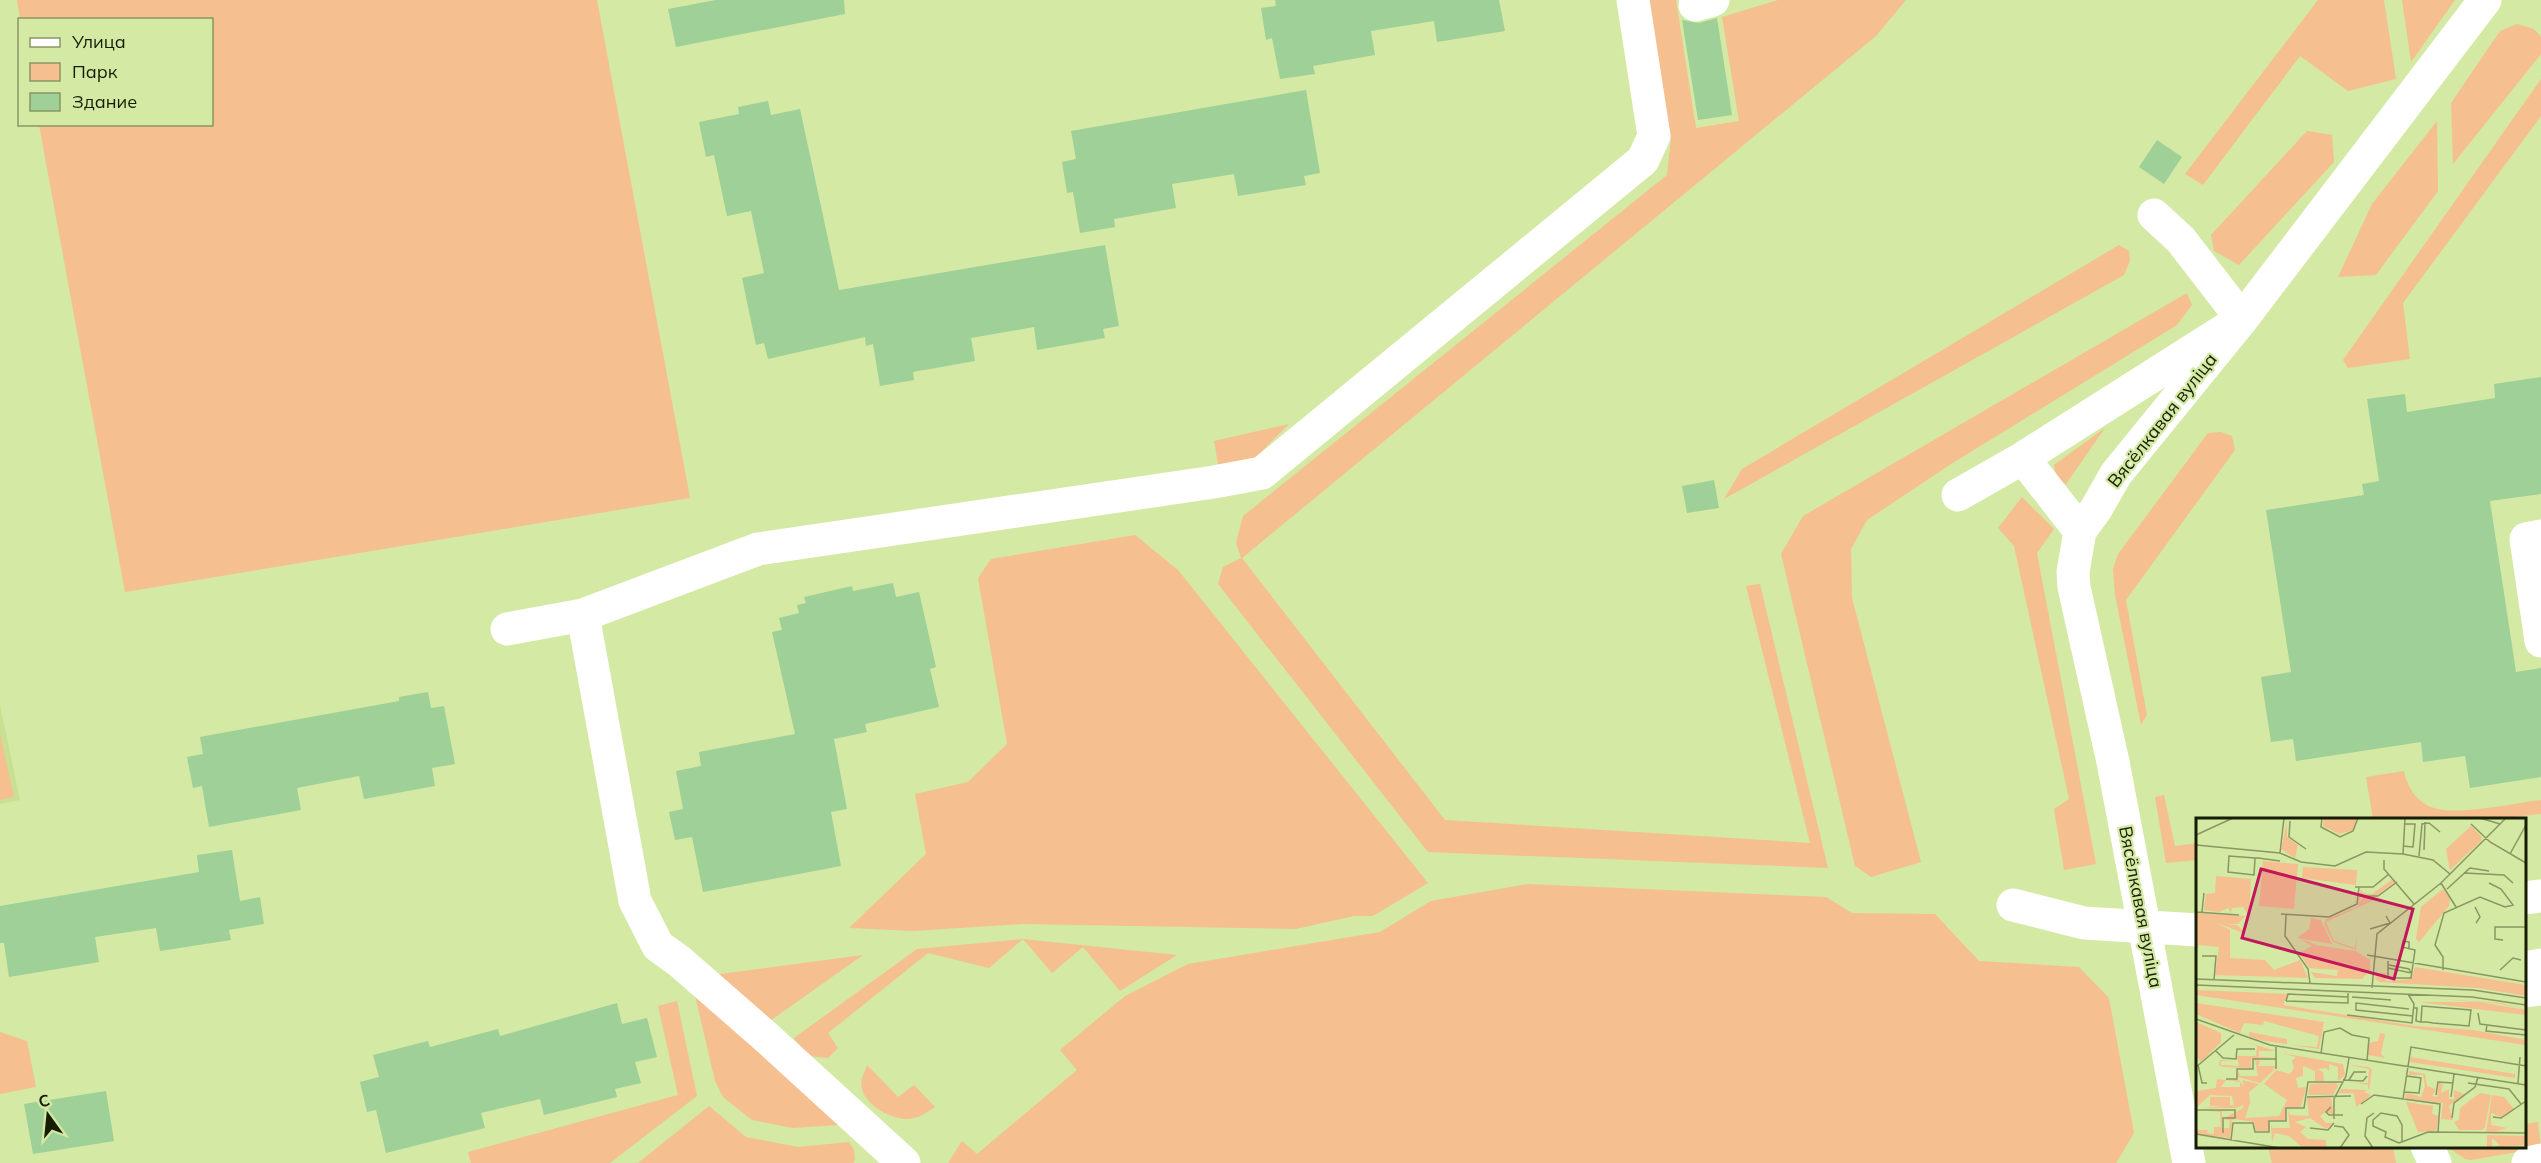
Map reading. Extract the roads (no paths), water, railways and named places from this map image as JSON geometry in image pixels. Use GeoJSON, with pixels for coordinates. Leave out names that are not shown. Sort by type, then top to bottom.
{"type":"FeatureCollection","features":[{"type":"Feature","properties":{"kind":"street"},"geometry":{"type":"LineString","coordinates":[[507,629],[583,615],[758,549],[1262,473],[1644,160],[1654,136],[1633,0]]}},
{"type":"Feature","properties":{"kind":"street","name":"Вясёлкавая вуліца"},"geometry":{"type":"LineString","coordinates":[[2189,1163],[2113,762],[2074,586],[2073,572],[2080,531],[2116,474],[2242,319],[2485,0]]}},
{"type":"Feature","properties":{"kind":"street"},"geometry":{"type":"LineString","coordinates":[[1958,495],[2023,458],[2242,319],[2181,240],[2154,215]]}},
{"type":"Feature","properties":{"kind":"street"},"geometry":{"type":"LineString","coordinates":[[2023,458],[2080,531]]}},
{"type":"Feature","properties":{"kind":"street"},"geometry":{"type":"LineString","coordinates":[[2541,536],[2526,539],[2541,640]]}},
{"type":"Feature","properties":{"kind":"street"},"geometry":{"type":"LineString","coordinates":[[583,615],[635,901],[658,946],[679,961],[766,1037],[904,1163]]}},
{"type":"Feature","properties":{"kind":"street"},"geometry":{"type":"LineString","coordinates":[[2526,898],[2541,896]]}},
{"type":"Feature","properties":{"kind":"street"},"geometry":{"type":"LineString","coordinates":[[2013,905],[2084,923],[2196,930]]}},
{"type":"Feature","properties":{"kind":"street"},"geometry":{"type":"LineString","coordinates":[[2526,968],[2541,965]]}},
{"type":"Feature","properties":{"kind":"street"},"geometry":{"type":"LineString","coordinates":[[2526,991],[2541,989]]}},
{"type":"Feature","properties":{"kind":"street"},"geometry":{"type":"LineString","coordinates":[[2428,1148],[2434,1163]]}},
{"type":"Feature","properties":{"kind":"street"},"geometry":{"type":"LineString","coordinates":[[2528,1163],[2541,1160]]}}]}
